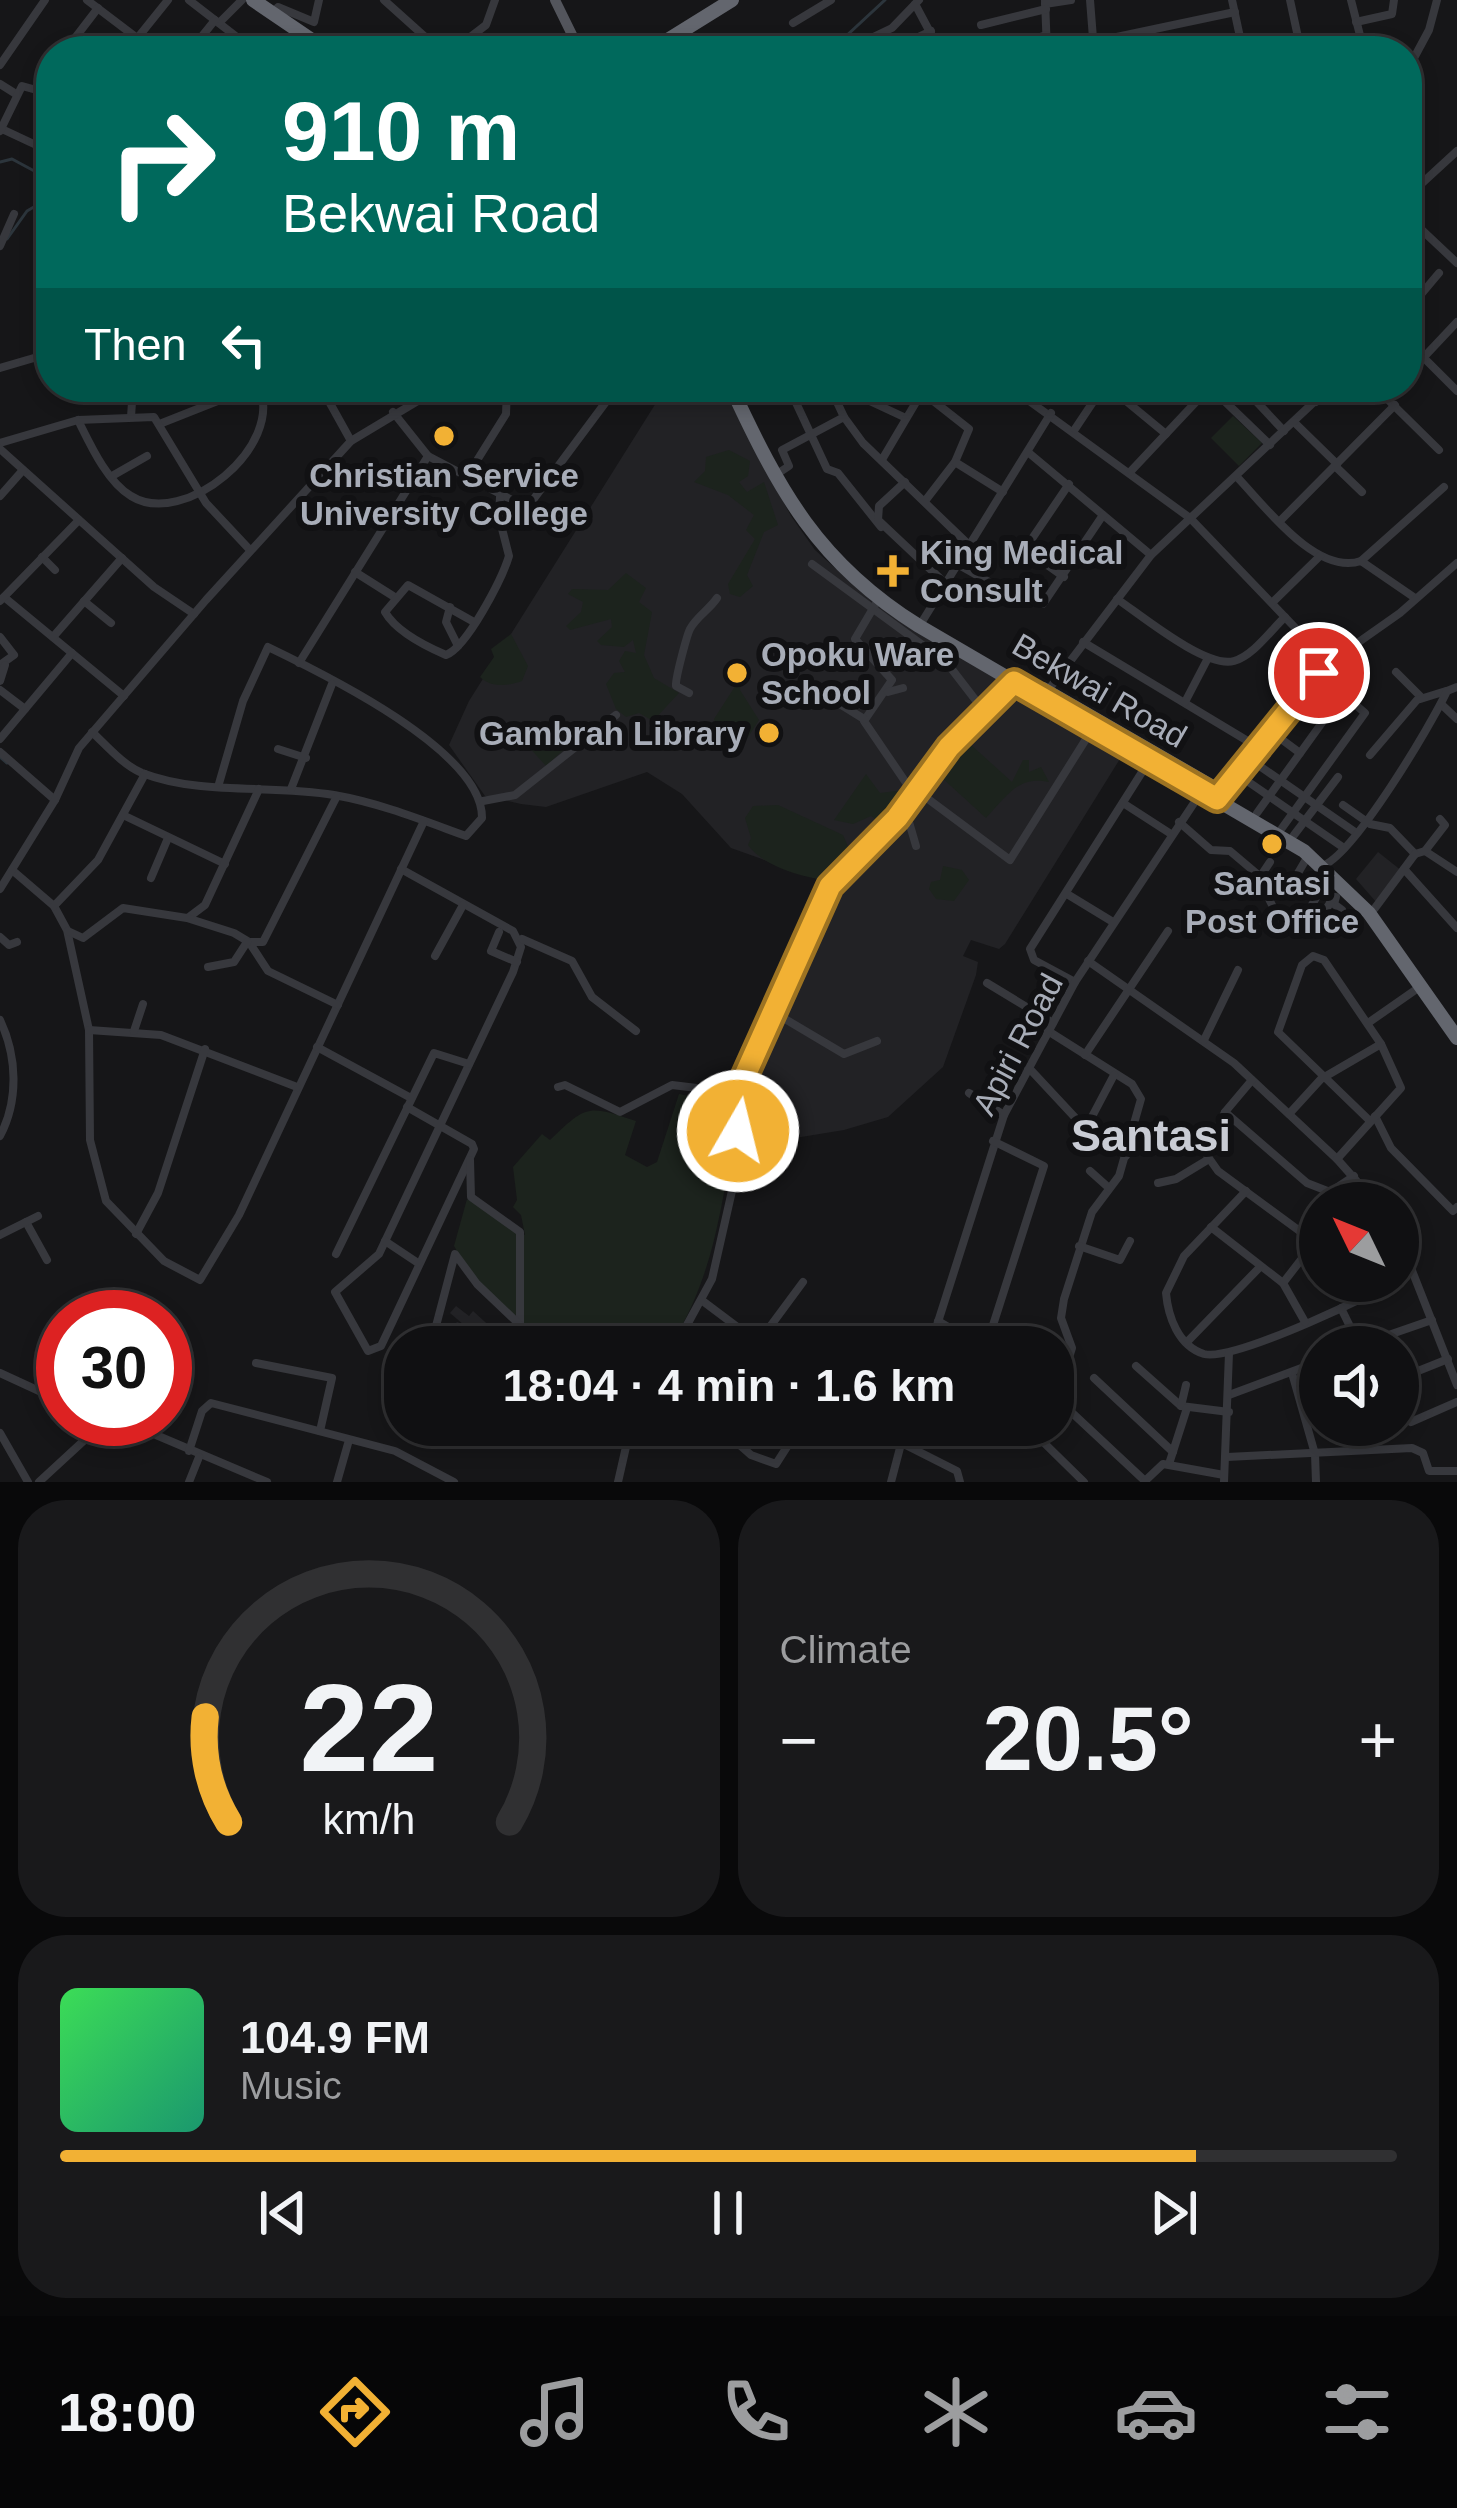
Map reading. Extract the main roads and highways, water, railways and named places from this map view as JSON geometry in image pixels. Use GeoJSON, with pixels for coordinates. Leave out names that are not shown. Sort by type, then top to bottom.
{"type":"FeatureCollection","features":[{"type":"Feature","properties":{"kind":"highway"},"geometry":{"type":"LineString","coordinates":[[253,0],[305,36]]}},
{"type":"Feature","properties":{"kind":"highway"},"geometry":{"type":"LineString","coordinates":[[674,36],[732,0]]}},
{"type":"Feature","properties":{"kind":"highway","name":"Bekwai Road"},"geometry":{"type":"LineString","coordinates":[[739,402],[793,510],[831,558],[880,607],[921,623],[1220,796],[1321,861],[1338,892],[1422,986],[1457,1038]]}},
{"type":"Feature","properties":{"kind":"highway","name":"Bekwai Road"},"geometry":{"type":"LineString","coordinates":[[748,402],[780,472],[846,561],[921,623],[1014,682],[1044,695],[1093,728],[1131,744],[1149,760],[1203,790],[1288,832],[1376,908],[1457,1023]]}},
{"type":"Feature","properties":{"kind":"main road"},"geometry":{"type":"LineString","coordinates":[[555,0],[571,36]]}},
{"type":"Feature","properties":{"kind":"waterway"},"geometry":{"type":"LineString","coordinates":[[846,36],[885,0]]}},
{"type":"Feature","properties":{"kind":"waterway"},"geometry":{"type":"LineString","coordinates":[[0,162],[12,159],[36,172]]}},
{"type":"Feature","properties":{"kind":"waterway"},"geometry":{"type":"LineString","coordinates":[[7,239],[36,206]]}},
{"type":"Feature","properties":{"kind":"waterway"},"geometry":{"type":"LineString","coordinates":[[0,757],[7,763]]}},
{"type":"Feature","properties":{"kind":"place","name":"Christian Service University College"},"geometry":{"type":"Point","coordinates":[444,436]}},
{"type":"Feature","properties":{"kind":"place","name":"King Medical Consult"},"geometry":{"type":"Point","coordinates":[893,571]}},
{"type":"Feature","properties":{"kind":"place","name":"Opoku Ware School"},"geometry":{"type":"Point","coordinates":[737,673]}},
{"type":"Feature","properties":{"kind":"place","name":"Gambrah Library"},"geometry":{"type":"Point","coordinates":[769,733]}},
{"type":"Feature","properties":{"kind":"place","name":"Santasi Post Office"},"geometry":{"type":"Point","coordinates":[1272,844]}},
{"type":"Feature","properties":{"kind":"district","name":"Santasi"},"geometry":{"type":"Point","coordinates":[1151,1135]}}]}
